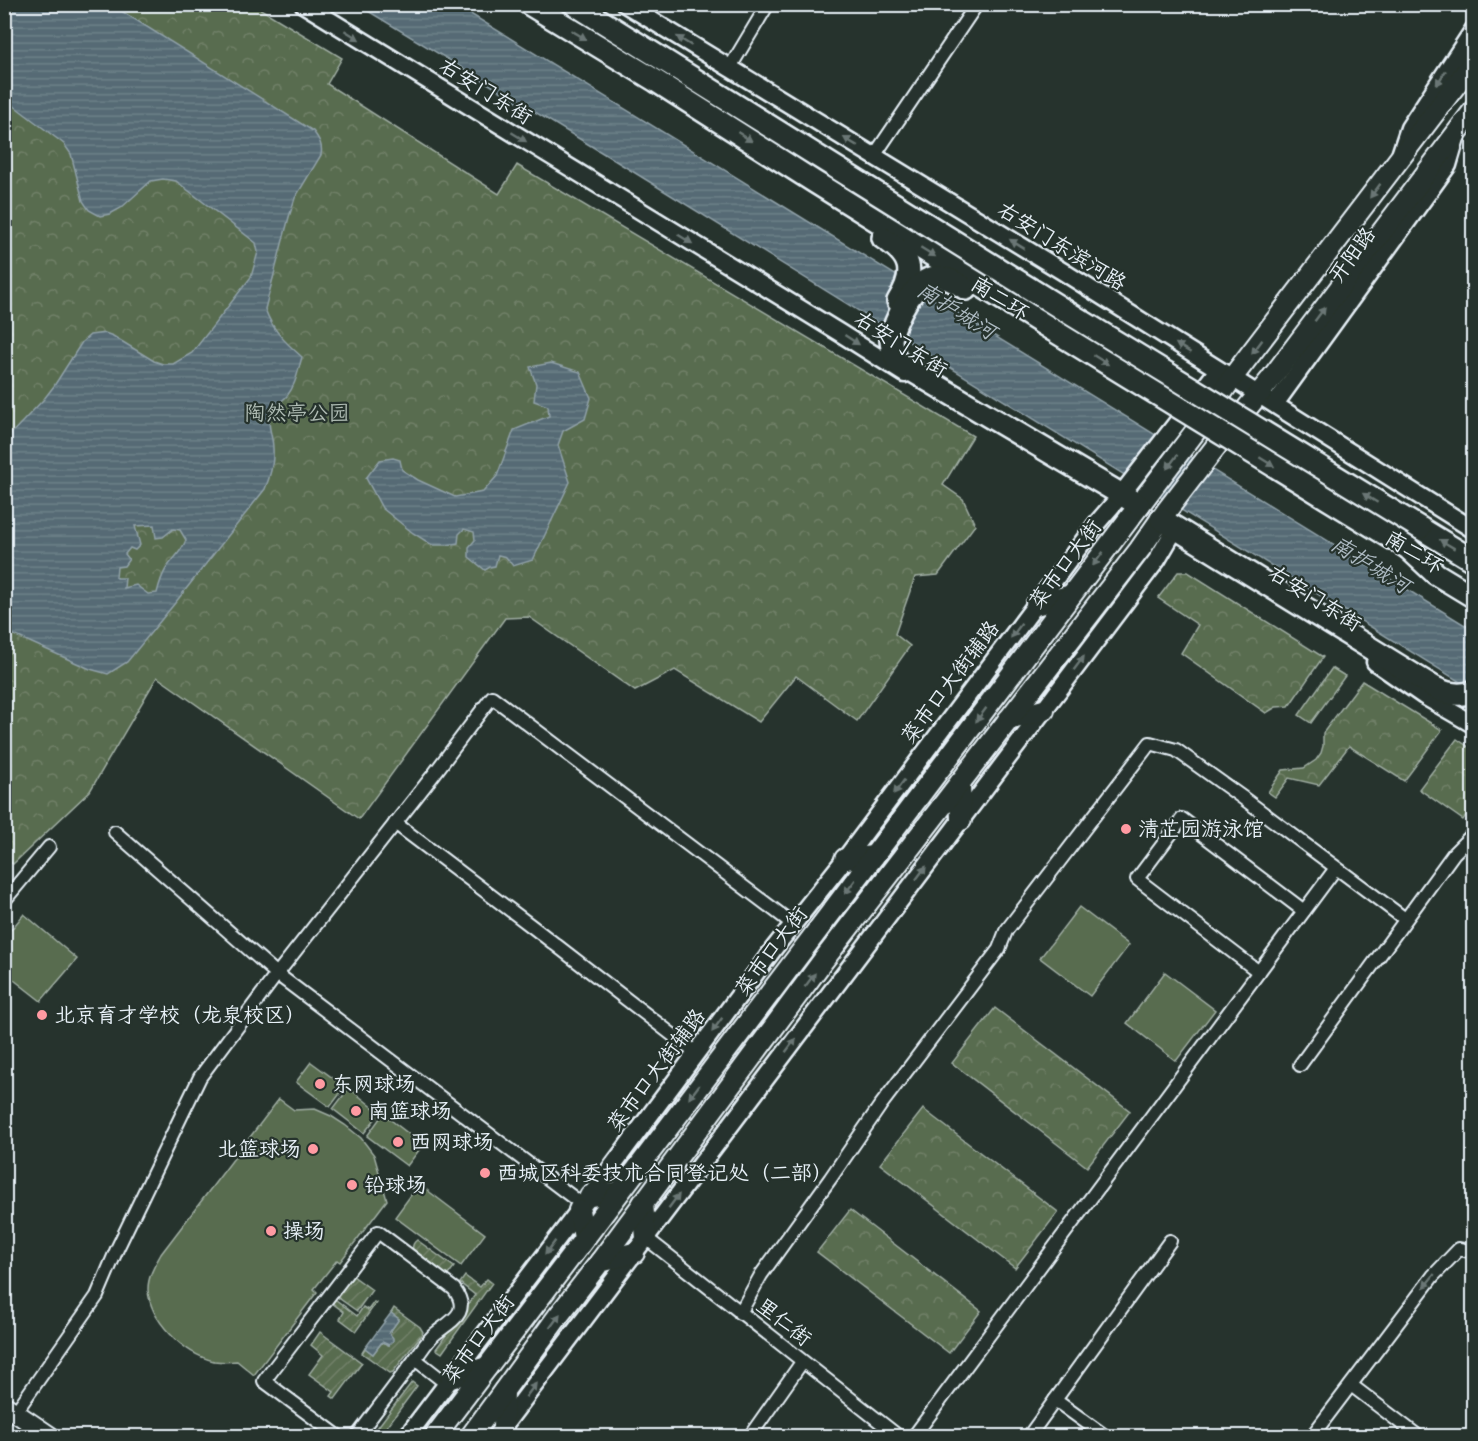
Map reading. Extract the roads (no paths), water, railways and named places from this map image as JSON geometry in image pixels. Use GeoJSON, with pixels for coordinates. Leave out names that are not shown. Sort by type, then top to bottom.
{"type":"FeatureCollection","features":[{"type":"Feature","properties":{"kind":"highway","name":"南二环"},"geometry":{"type":"LineString","coordinates":[[529,4],[1473,588]]}},
{"type":"Feature","properties":{"kind":"highway","name":"南二环"},"geometry":{"type":"LineString","coordinates":[[574,4],[1064,310],[1473,561]]}},
{"type":"Feature","properties":{"kind":"highway"},"geometry":{"type":"LineString","coordinates":[[813,181],[836,207],[896,246],[917,275]]}},
{"type":"Feature","properties":{"kind":"highway"},"geometry":{"type":"LineString","coordinates":[[917,275],[887,318],[885,346],[897,363],[1131,499]]}},
{"type":"Feature","properties":{"kind":"highway"},"geometry":{"type":"LineString","coordinates":[[917,275],[948,278],[1002,310],[1024,312]]}},
{"type":"Feature","properties":{"kind":"highway"},"geometry":{"type":"LineString","coordinates":[[1164,522],[1435,688],[1444,693],[1470,697]]}},
{"type":"Feature","properties":{"kind":"highway"},"geometry":{"type":"LineString","coordinates":[[1408,548],[1436,574],[1473,597]]}},
{"type":"Feature","properties":{"kind":"highway"},"geometry":{"type":"LineString","coordinates":[[1424,696],[1461,708],[1470,697]]}},
{"type":"Feature","properties":{"kind":"main road","name":"开阳路"},"geometry":{"type":"LineString","coordinates":[[1197,429],[1225,374],[1398,160],[1473,61]]}},
{"type":"Feature","properties":{"kind":"main road","name":"开阳路"},"geometry":{"type":"LineString","coordinates":[[1164,522],[1216,445],[1267,399],[1473,110]]}},
{"type":"Feature","properties":{"kind":"main road","name":"菜市口大街"},"geometry":{"type":"LineString","coordinates":[[435,1437],[1071,595],[1131,499],[1197,429]]}},
{"type":"Feature","properties":{"kind":"main road"},"geometry":{"type":"LineString","coordinates":[[471,1437],[822,962],[1140,549],[1164,522]]}},
{"type":"Feature","properties":{"kind":"main road"},"geometry":{"type":"LineString","coordinates":[[1036,605],[1071,595]]}},
{"type":"Feature","properties":{"kind":"main road"},"geometry":{"type":"LineString","coordinates":[[1008,720],[1044,710]]}},
{"type":"Feature","properties":{"kind":"main road"},"geometry":{"type":"LineString","coordinates":[[960,783],[961,820]]}},
{"type":"Feature","properties":{"kind":"main road"},"geometry":{"type":"LineString","coordinates":[[845,859],[874,856]]}},
{"type":"Feature","properties":{"kind":"main road"},"geometry":{"type":"LineString","coordinates":[[584,1239],[584,1204],[619,1192]]}},
{"type":"Feature","properties":{"kind":"main road"},"geometry":{"type":"LineString","coordinates":[[600,1262],[640,1245],[643,1203]]}},
{"type":"Feature","properties":{"kind":"main road"},"geometry":{"type":"LineString","coordinates":[[449,1381],[487,1367]]}},
{"type":"Feature","properties":{"kind":"main road"},"geometry":{"type":"LineString","coordinates":[[499,1432],[504,1391]]}},
{"type":"Feature","properties":{"kind":"main road"},"geometry":{"type":"LineString","coordinates":[[10,1409],[50,1437]]}},
{"type":"Feature","properties":{"kind":"street","name":"右安门东街"},"geometry":{"type":"LineString","coordinates":[[303,4],[840,333],[885,346]]}},
{"type":"Feature","properties":{"kind":"street","name":"右安门东滨河路"},"geometry":{"type":"LineString","coordinates":[[625,4],[1267,399],[1473,530]]}},
{"type":"Feature","properties":{"kind":"street"},"geometry":{"type":"LineString","coordinates":[[729,69],[768,4]]}},
{"type":"Feature","properties":{"kind":"street"},"geometry":{"type":"LineString","coordinates":[[874,156],[977,4]]}},
{"type":"Feature","properties":{"kind":"street","name":"开阳路"},"geometry":{"type":"LineString","coordinates":[[1398,160],[1409,128],[1473,29]]}},
{"type":"Feature","properties":{"kind":"street","name":"菜市口大街辅路"},"geometry":{"type":"LineString","coordinates":[[407,1437],[1097,523],[1131,499],[1179,420],[1225,374]]}},
{"type":"Feature","properties":{"kind":"street","name":"右安门东街"},"geometry":{"type":"LineString","coordinates":[[1131,499],[1424,696],[1473,725]]}},
{"type":"Feature","properties":{"kind":"street"},"geometry":{"type":"LineString","coordinates":[[499,1432],[1157,560],[1164,522]]}},
{"type":"Feature","properties":{"kind":"street"},"geometry":{"type":"LineString","coordinates":[[10,1409],[97,1296],[117,1249],[200,1077],[492,697],[793,924]]}},
{"type":"Feature","properties":{"kind":"street"},"geometry":{"type":"LineString","coordinates":[[740,1313],[761,1275],[880,1106],[999,949],[1006,931],[1150,743],[1176,750],[1405,918]]}},
{"type":"Feature","properties":{"kind":"street"},"geometry":{"type":"LineString","coordinates":[[1259,972],[1137,879],[1182,819],[1304,911]]}},
{"type":"Feature","properties":{"kind":"street"},"geometry":{"type":"LineString","coordinates":[[395,823],[696,1053]]}},
{"type":"Feature","properties":{"kind":"street"},"geometry":{"type":"LineString","coordinates":[[115,831],[278,974],[584,1204]]}},
{"type":"Feature","properties":{"kind":"street"},"geometry":{"type":"LineString","coordinates":[[1300,1065],[1405,918],[1473,833]]}},
{"type":"Feature","properties":{"kind":"street"},"geometry":{"type":"LineString","coordinates":[[4,901],[49,847]]}},
{"type":"Feature","properties":{"kind":"street"},"geometry":{"type":"LineString","coordinates":[[914,1437],[1336,868]]}},
{"type":"Feature","properties":{"kind":"street"},"geometry":{"type":"LineString","coordinates":[[338,1437],[264,1381],[378,1232],[454,1289],[461,1298],[461,1306],[450,1323],[435,1334],[415,1359],[357,1437]]}},
{"type":"Feature","properties":{"kind":"street"},"geometry":{"type":"LineString","coordinates":[[1029,1437],[1170,1241]]}},
{"type":"Feature","properties":{"kind":"street","name":"里仁街"},"geometry":{"type":"LineString","coordinates":[[640,1245],[740,1313],[898,1437]]}},
{"type":"Feature","properties":{"kind":"street"},"geometry":{"type":"LineString","coordinates":[[1312,1437],[1433,1276],[1459,1250],[1473,1252]]}},
{"type":"Feature","properties":{"kind":"street"},"geometry":{"type":"LineString","coordinates":[[415,1359],[449,1381]]}},
{"type":"Feature","properties":{"kind":"street"},"geometry":{"type":"LineString","coordinates":[[750,1437],[802,1362]]}},
{"type":"Feature","properties":{"kind":"street"},"geometry":{"type":"LineString","coordinates":[[1351,1385],[1418,1437]]}},
{"type":"Feature","properties":{"kind":"street"},"geometry":{"type":"LineString","coordinates":[[1055,1400],[1105,1437]]}},
{"type":"Feature","properties":{"kind":"water"},"geometry":{"type":"Polygon","coordinates":[[[5,4],[112,5],[313,131],[321,145],[321,155],[295,198],[265,309],[280,336],[302,357],[293,387],[272,410],[270,416],[273,459],[265,489],[127,662],[108,674],[90,669],[5,631],[5,440],[44,399],[82,342],[90,335],[105,333],[113,336],[163,364],[173,364],[192,353],[251,277],[258,252],[256,243],[176,181],[163,179],[151,181],[121,208],[110,214],[100,216],[89,210],[83,201],[71,154],[64,144],[5,99],[5,4]],[[154,525],[135,526],[140,545],[135,550],[130,548],[125,554],[129,559],[124,566],[117,567],[116,578],[125,578],[124,588],[136,585],[148,594],[157,593],[164,572],[186,540],[180,530],[173,529],[163,537],[156,538],[154,525]]]}},
{"type":"Feature","properties":{"kind":"water","name":"南护城河"},"geometry":{"type":"Polygon","coordinates":[[[358,5],[456,5],[1473,630],[1473,690],[606,155],[358,5]]]}},
{"type":"Feature","properties":{"kind":"water"},"geometry":{"type":"Polygon","coordinates":[[[551,363],[580,372],[591,398],[585,419],[563,431],[558,445],[570,482],[533,560],[513,566],[506,557],[498,555],[495,566],[485,570],[469,557],[469,547],[475,540],[474,532],[464,529],[459,534],[458,543],[432,545],[382,508],[366,478],[380,460],[393,458],[400,460],[402,470],[455,497],[483,492],[497,476],[514,430],[549,416],[548,406],[534,401],[536,384],[530,367],[551,363]]]}},
{"type":"Feature","properties":{"kind":"water"},"geometry":{"type":"Polygon","coordinates":[[[391,1313],[399,1319],[389,1333],[393,1341],[389,1345],[382,1342],[373,1354],[365,1348],[391,1313]]]}},
{"type":"Feature","properties":{"kind":"place","name":"清芷园游泳馆"},"geometry":{"type":"Point","coordinates":[1126,829]}},
{"type":"Feature","properties":{"kind":"place","name":"北京育才学校（龙泉校区）"},"geometry":{"type":"Point","coordinates":[42,1015]}},
{"type":"Feature","properties":{"kind":"place","name":"东网球场"},"geometry":{"type":"Point","coordinates":[320,1084]}},
{"type":"Feature","properties":{"kind":"place","name":"南篮球场"},"geometry":{"type":"Point","coordinates":[356,1111]}},
{"type":"Feature","properties":{"kind":"place","name":"西网球场"},"geometry":{"type":"Point","coordinates":[398,1142]}},
{"type":"Feature","properties":{"kind":"place","name":"北篮球场"},"geometry":{"type":"Point","coordinates":[313,1149]}},
{"type":"Feature","properties":{"kind":"place","name":"西城区科委技术合同登记处（二部）"},"geometry":{"type":"Point","coordinates":[485,1173]}},
{"type":"Feature","properties":{"kind":"place","name":"铅球场"},"geometry":{"type":"Point","coordinates":[352,1185]}},
{"type":"Feature","properties":{"kind":"place","name":"操场"},"geometry":{"type":"Point","coordinates":[271,1231]}},
{"type":"Feature","properties":{"kind":"park label","name":"陶然亭公园"},"geometry":{"type":"Point","coordinates":[297,413]}}]}
